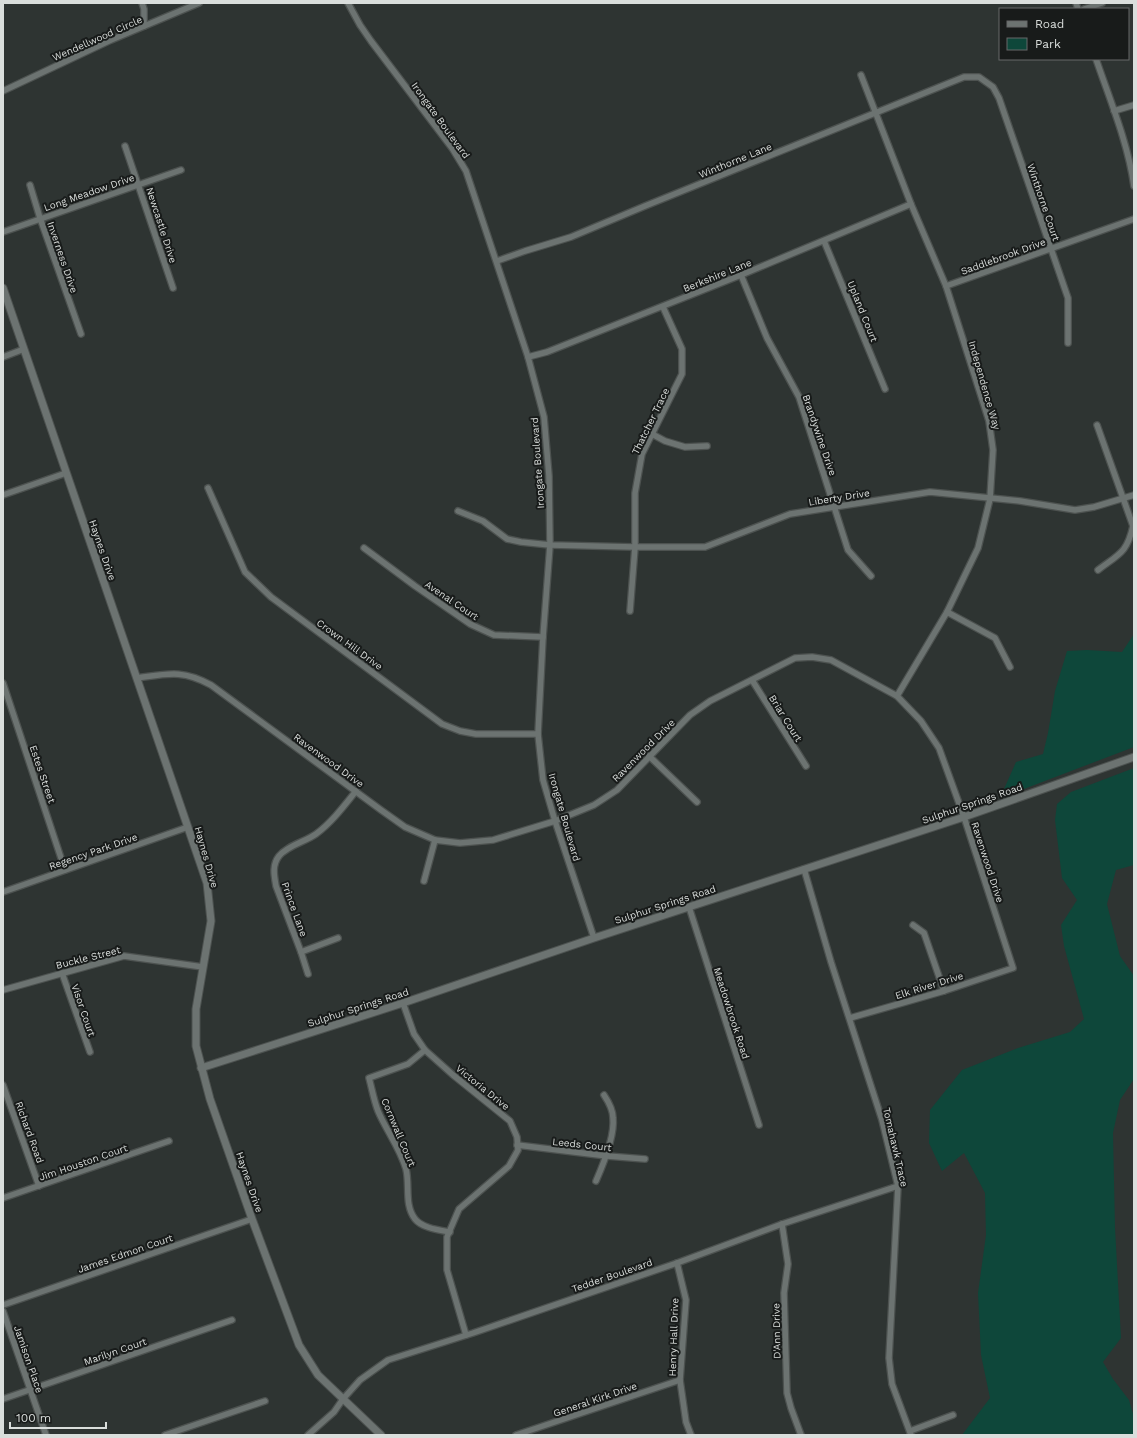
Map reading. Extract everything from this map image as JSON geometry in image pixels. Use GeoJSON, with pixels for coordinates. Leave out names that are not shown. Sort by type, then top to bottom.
{"type":"FeatureCollection","features":[{"type":"Feature","properties":{"kind":"street"},"geometry":{"type":"LineString","coordinates":[[142,3],[144,9],[144,26]]}},
{"type":"Feature","properties":{"kind":"street","name":"Wendellwood Circle"},"geometry":{"type":"LineString","coordinates":[[3,91],[110,40],[199,3]]}},
{"type":"Feature","properties":{"kind":"street","name":"Irongate Boulevard"},"geometry":{"type":"LineString","coordinates":[[348,3],[371,41],[452,148],[466,171],[528,357],[544,417],[549,476],[550,546],[538,734],[543,780],[594,938]]}},
{"type":"Feature","properties":{"kind":"street"},"geometry":{"type":"LineString","coordinates":[[1087,8],[1102,3]]}},
{"type":"Feature","properties":{"kind":"street"},"geometry":{"type":"LineString","coordinates":[[1096,60],[1114,111],[1132,171],[1134,186]]}},
{"type":"Feature","properties":{"kind":"street","name":"Independence Way"},"geometry":{"type":"LineString","coordinates":[[861,75],[911,204],[946,286],[988,421],[993,450],[990,499],[978,548],[947,612],[897,696]]}},
{"type":"Feature","properties":{"kind":"street","name":"Winthorne Lane"},"geometry":{"type":"LineString","coordinates":[[497,261],[571,237],[964,77],[979,76]]}},
{"type":"Feature","properties":{"kind":"street","name":"Winthorne Court"},"geometry":{"type":"LineString","coordinates":[[979,76],[993,87],[999,98],[1068,298],[1068,343]]}},
{"type":"Feature","properties":{"kind":"street"},"geometry":{"type":"LineString","coordinates":[[1114,111],[1134,105]]}},
{"type":"Feature","properties":{"kind":"street","name":"Newcastle Drive"},"geometry":{"type":"LineString","coordinates":[[125,146],[173,288]]}},
{"type":"Feature","properties":{"kind":"street","name":"Long Meadow Drive"},"geometry":{"type":"LineString","coordinates":[[3,232],[181,170]]}},
{"type":"Feature","properties":{"kind":"street","name":"Inverness Drive"},"geometry":{"type":"LineString","coordinates":[[30,185],[40,218],[81,334]]}},
{"type":"Feature","properties":{"kind":"street","name":"Berkshire Lane"},"geometry":{"type":"LineString","coordinates":[[528,357],[547,352],[741,276],[911,204]]}},
{"type":"Feature","properties":{"kind":"street","name":"Saddlebrook Drive"},"geometry":{"type":"LineString","coordinates":[[946,286],[1134,219]]}},
{"type":"Feature","properties":{"kind":"street","name":"Upland Court"},"geometry":{"type":"LineString","coordinates":[[824,240],[885,388]]}},
{"type":"Feature","properties":{"kind":"street","name":"Brandywine Drive"},"geometry":{"type":"LineString","coordinates":[[741,276],[767,338],[799,397],[848,550],[871,576]]}},
{"type":"Feature","properties":{"kind":"street","name":"Haynes Drive"},"geometry":{"type":"LineString","coordinates":[[3,288],[207,883],[211,921],[196,1009],[196,1046],[210,1098],[252,1219],[299,1345],[318,1375],[381,1435]]}},
{"type":"Feature","properties":{"kind":"street","name":"Thatcher Trace"},"geometry":{"type":"LineString","coordinates":[[630,611],[636,548],[635,493],[642,454],[682,374],[682,349],[663,307]]}},
{"type":"Feature","properties":{"kind":"street"},"geometry":{"type":"LineString","coordinates":[[3,357],[24,349]]}},
{"type":"Feature","properties":{"kind":"street"},"geometry":{"type":"LineString","coordinates":[[1097,425],[1133,526],[1131,537],[1125,549],[1098,570]]}},
{"type":"Feature","properties":{"kind":"street"},"geometry":{"type":"LineString","coordinates":[[652,434],[665,441],[685,447],[707,446]]}},
{"type":"Feature","properties":{"kind":"street"},"geometry":{"type":"LineString","coordinates":[[3,495],[66,473]]}},
{"type":"Feature","properties":{"kind":"street","name":"Crown Hill Drive"},"geometry":{"type":"LineString","coordinates":[[208,488],[245,572],[271,598],[442,724],[460,731],[476,734],[538,734]]}},
{"type":"Feature","properties":{"kind":"street","name":"Liberty Drive"},"geometry":{"type":"LineString","coordinates":[[458,511],[483,521],[507,539],[521,542],[550,546],[636,548],[705,547],[790,514],[930,492],[1020,501],[1075,510],[1094,507],[1134,495]]}},
{"type":"Feature","properties":{"kind":"street","name":"Avenal Court"},"geometry":{"type":"LineString","coordinates":[[364,548],[470,624],[494,635],[543,637]]}},
{"type":"Feature","properties":{"kind":"street"},"geometry":{"type":"LineString","coordinates":[[947,612],[995,638],[1010,667]]}},
{"type":"Feature","properties":{"kind":"street","name":"Ravenwood Drive"},"geometry":{"type":"LineString","coordinates":[[137,678],[169,673],[183,674],[198,678],[211,685],[406,827],[435,840],[460,843],[493,840],[555,821],[594,805],[617,790],[690,716],[710,701],[795,658],[812,657],[831,660],[897,696],[921,721],[939,748],[964,817],[1014,968]]}},
{"type":"Feature","properties":{"kind":"street","name":"Briar Court"},"geometry":{"type":"LineString","coordinates":[[752,680],[806,766]]}},
{"type":"Feature","properties":{"kind":"street","name":"Estes Street"},"geometry":{"type":"LineString","coordinates":[[3,683],[65,870]]}},
{"type":"Feature","properties":{"kind":"street"},"geometry":{"type":"LineString","coordinates":[[649,756],[697,802]]}},
{"type":"Feature","properties":{"kind":"street","name":"Sulphur Springs Road"},"geometry":{"type":"LineString","coordinates":[[201,1068],[403,1003],[594,938],[964,817],[1134,757]]}},
{"type":"Feature","properties":{"kind":"street","name":"Prince Lane"},"geometry":{"type":"LineString","coordinates":[[308,974],[276,886],[274,865],[280,856],[315,834],[333,819],[356,791]]}},
{"type":"Feature","properties":{"kind":"street","name":"Regency Park Drive"},"geometry":{"type":"LineString","coordinates":[[3,892],[188,827]]}},
{"type":"Feature","properties":{"kind":"street"},"geometry":{"type":"LineString","coordinates":[[424,881],[435,840]]}},
{"type":"Feature","properties":{"kind":"street","name":"Tomahawk Trace"},"geometry":{"type":"LineString","coordinates":[[804,869],[831,962],[882,1120],[898,1186],[889,1358],[892,1384],[910,1433]]}},
{"type":"Feature","properties":{"kind":"street","name":"Meadowbrook Road"},"geometry":{"type":"LineString","coordinates":[[689,907],[759,1124]]}},
{"type":"Feature","properties":{"kind":"street"},"geometry":{"type":"LineString","coordinates":[[914,925],[924,933],[944,991]]}},
{"type":"Feature","properties":{"kind":"street"},"geometry":{"type":"LineString","coordinates":[[301,952],[338,938]]}},
{"type":"Feature","properties":{"kind":"street","name":"Buckle Street"},"geometry":{"type":"LineString","coordinates":[[3,990],[124,956],[204,967]]}},
{"type":"Feature","properties":{"kind":"street","name":"Elk River Drive"},"geometry":{"type":"LineString","coordinates":[[850,1018],[944,991],[1014,968]]}},
{"type":"Feature","properties":{"kind":"street","name":"Visor Court"},"geometry":{"type":"LineString","coordinates":[[62,973],[90,1052]]}},
{"type":"Feature","properties":{"kind":"street","name":"Victoria Drive"},"geometry":{"type":"LineString","coordinates":[[403,1003],[414,1034],[425,1050],[453,1075],[510,1121],[517,1137],[518,1145]]}},
{"type":"Feature","properties":{"kind":"street","name":"Cornwall Court"},"geometry":{"type":"LineString","coordinates":[[425,1050],[408,1064],[369,1078],[378,1111],[400,1154],[406,1170],[408,1200],[411,1213],[418,1222],[450,1232]]}},
{"type":"Feature","properties":{"kind":"street","name":"Richard Road"},"geometry":{"type":"LineString","coordinates":[[3,1085],[39,1186]]}},
{"type":"Feature","properties":{"kind":"street"},"geometry":{"type":"LineString","coordinates":[[596,1181],[606,1156],[613,1123],[613,1116],[608,1101],[604,1095]]}},
{"type":"Feature","properties":{"kind":"street","name":"Jim Houston Court"},"geometry":{"type":"LineString","coordinates":[[3,1198],[169,1141]]}},
{"type":"Feature","properties":{"kind":"street"},"geometry":{"type":"LineString","coordinates":[[466,1335],[447,1270],[447,1237],[459,1209],[509,1166],[518,1150],[518,1145]]}},
{"type":"Feature","properties":{"kind":"street","name":"Leeds Court"},"geometry":{"type":"LineString","coordinates":[[518,1145],[606,1156],[645,1158]]}},
{"type":"Feature","properties":{"kind":"street","name":"Tedder Boulevard"},"geometry":{"type":"LineString","coordinates":[[308,1435],[334,1412],[343,1398],[360,1380],[388,1360],[466,1335],[677,1263],[782,1224],[898,1186]]}},
{"type":"Feature","properties":{"kind":"street","name":"James Edmon Court"},"geometry":{"type":"LineString","coordinates":[[3,1305],[252,1219]]}},
{"type":"Feature","properties":{"kind":"street","name":"D'Ann Drive"},"geometry":{"type":"LineString","coordinates":[[782,1224],[788,1264],[784,1293],[787,1393],[801,1435]]}},
{"type":"Feature","properties":{"kind":"street","name":"Henry Hall Drive"},"geometry":{"type":"LineString","coordinates":[[677,1263],[686,1300],[680,1380],[686,1422],[691,1435]]}},
{"type":"Feature","properties":{"kind":"street","name":"Jamison Place"},"geometry":{"type":"LineString","coordinates":[[3,1311],[29,1390],[46,1435]]}},
{"type":"Feature","properties":{"kind":"street","name":"Marilyn Court"},"geometry":{"type":"LineString","coordinates":[[3,1399],[232,1320]]}},
{"type":"Feature","properties":{"kind":"street","name":"General Kirk Drive"},"geometry":{"type":"LineString","coordinates":[[516,1435],[680,1380]]}},
{"type":"Feature","properties":{"kind":"street"},"geometry":{"type":"LineString","coordinates":[[166,1435],[265,1401]]}},
{"type":"Feature","properties":{"kind":"street"},"geometry":{"type":"LineString","coordinates":[[910,1433],[953,1415]]}},
{"type":"Feature","properties":{"kind":"green space"},"geometry":{"type":"Polygon","coordinates":[[[1134,634],[1134,747],[1000,798],[1016,762],[1043,754],[1055,691],[1067,651],[1087,650],[1122,652],[1134,634]]]}},
{"type":"Feature","properties":{"kind":"green space"},"geometry":{"type":"Polygon","coordinates":[[[1134,768],[1134,865],[1116,870],[1107,904],[1120,956],[1134,976],[1134,1079],[1120,1100],[1113,1133],[1115,1228],[1121,1338],[1103,1362],[1113,1379],[1129,1400],[1134,1417],[1134,1435],[962,1435],[990,1398],[981,1355],[978,1293],[986,1235],[985,1193],[964,1153],[942,1171],[929,1143],[930,1110],[962,1070],[1018,1048],[1070,1032],[1084,1019],[1064,946],[1061,925],[1077,900],[1062,878],[1055,820],[1057,804],[1071,792],[1134,768]]]}}]}
